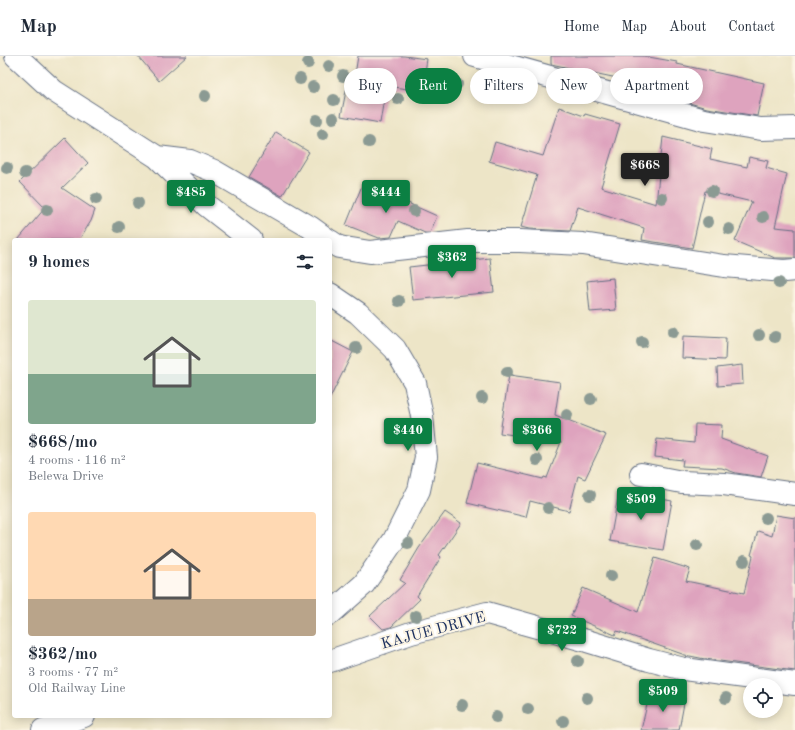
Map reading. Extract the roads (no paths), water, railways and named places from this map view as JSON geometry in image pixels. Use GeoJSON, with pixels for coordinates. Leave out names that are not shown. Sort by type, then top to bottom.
{"type":"FeatureCollection","features":[{"type":"Feature","properties":{"kind":"street"},"geometry":{"type":"LineString","coordinates":[[16,56],[54,90],[157,157],[206,205],[248,238]]}},
{"type":"Feature","properties":{"kind":"street"},"geometry":{"type":"LineString","coordinates":[[475,56],[704,120],[761,129],[795,128]]}},
{"type":"Feature","properties":{"kind":"street"},"geometry":{"type":"LineString","coordinates":[[157,157],[190,161],[214,171],[310,227],[325,238]]}},
{"type":"Feature","properties":{"kind":"street"},"geometry":{"type":"LineString","coordinates":[[332,243],[370,252],[468,241],[583,244],[724,266],[784,271],[795,270]]}},
{"type":"Feature","properties":{"kind":"street"},"geometry":{"type":"LineString","coordinates":[[332,295],[358,313],[395,349],[415,383],[422,416],[426,457],[419,490],[394,540],[364,584],[332,612]]}},
{"type":"Feature","properties":{"kind":"street"},"geometry":{"type":"LineString","coordinates":[[642,474],[682,482],[724,484],[795,494]]}},
{"type":"Feature","properties":{"kind":"street","name":"KAJUE DRIVE"},"geometry":{"type":"LineString","coordinates":[[332,660],[411,633],[487,613],[684,669],[795,684]]}},
{"type":"Feature","properties":{"kind":"street"},"geometry":{"type":"LineString","coordinates":[[43,730],[78,718]]}}]}
